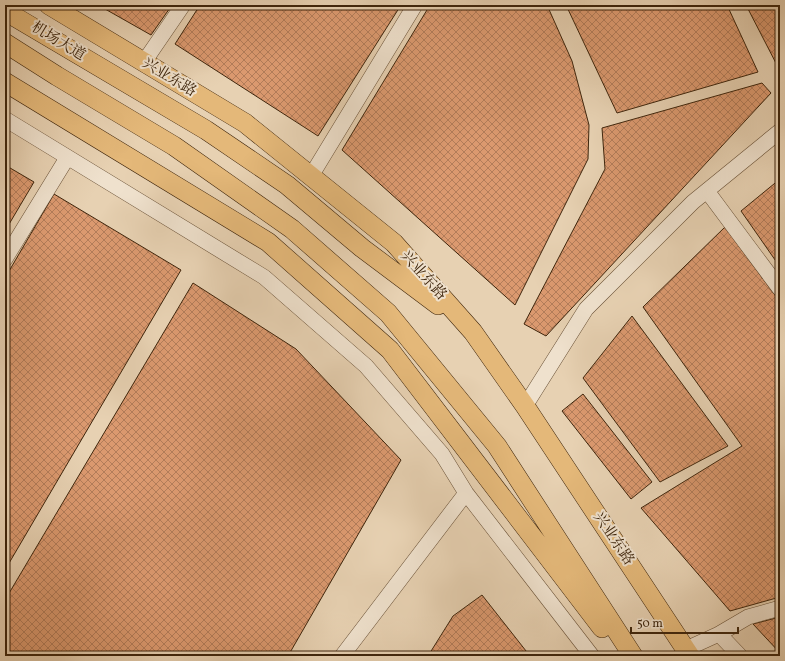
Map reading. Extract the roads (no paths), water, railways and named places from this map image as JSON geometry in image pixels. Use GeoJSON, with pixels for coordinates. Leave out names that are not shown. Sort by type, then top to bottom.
{"type":"FeatureCollection","features":[{"type":"Feature","properties":{"kind":"main road","name":"兴业东路"},"geometry":{"type":"LineString","coordinates":[[48,5],[245,123],[394,243],[473,332],[525,406],[688,653]]}},
{"type":"Feature","properties":{"kind":"main road","name":"机场大道"},"geometry":{"type":"LineString","coordinates":[[5,11],[206,130],[287,185],[362,248],[473,332]]}},
{"type":"Feature","properties":{"kind":"main road"},"geometry":{"type":"LineString","coordinates":[[5,43],[174,146],[286,224],[388,313],[497,446],[633,656]]}},
{"type":"Feature","properties":{"kind":"main road"},"geometry":{"type":"LineString","coordinates":[[5,82],[268,242],[390,350],[623,656]]}},
{"type":"Feature","properties":{"kind":"street"},"geometry":{"type":"LineString","coordinates":[[144,62],[183,5]]}},
{"type":"Feature","properties":{"kind":"street"},"geometry":{"type":"LineString","coordinates":[[310,176],[415,5]]}},
{"type":"Feature","properties":{"kind":"street"},"geometry":{"type":"LineString","coordinates":[[5,119],[264,277],[366,366],[442,454],[466,493],[592,656]]}},
{"type":"Feature","properties":{"kind":"street"},"geometry":{"type":"LineString","coordinates":[[525,406],[586,309],[694,202],[780,131]]}},
{"type":"Feature","properties":{"kind":"street"},"geometry":{"type":"LineString","coordinates":[[5,259],[67,158]]}},
{"type":"Feature","properties":{"kind":"street"},"geometry":{"type":"LineString","coordinates":[[707,191],[780,289]]}},
{"type":"Feature","properties":{"kind":"street"},"geometry":{"type":"LineString","coordinates":[[342,656],[466,493]]}},
{"type":"Feature","properties":{"kind":"street"},"geometry":{"type":"LineString","coordinates":[[688,653],[748,617],[780,608]]}},
{"type":"Feature","properties":{"kind":"street"},"geometry":{"type":"LineString","coordinates":[[719,634],[740,656]]}}]}
